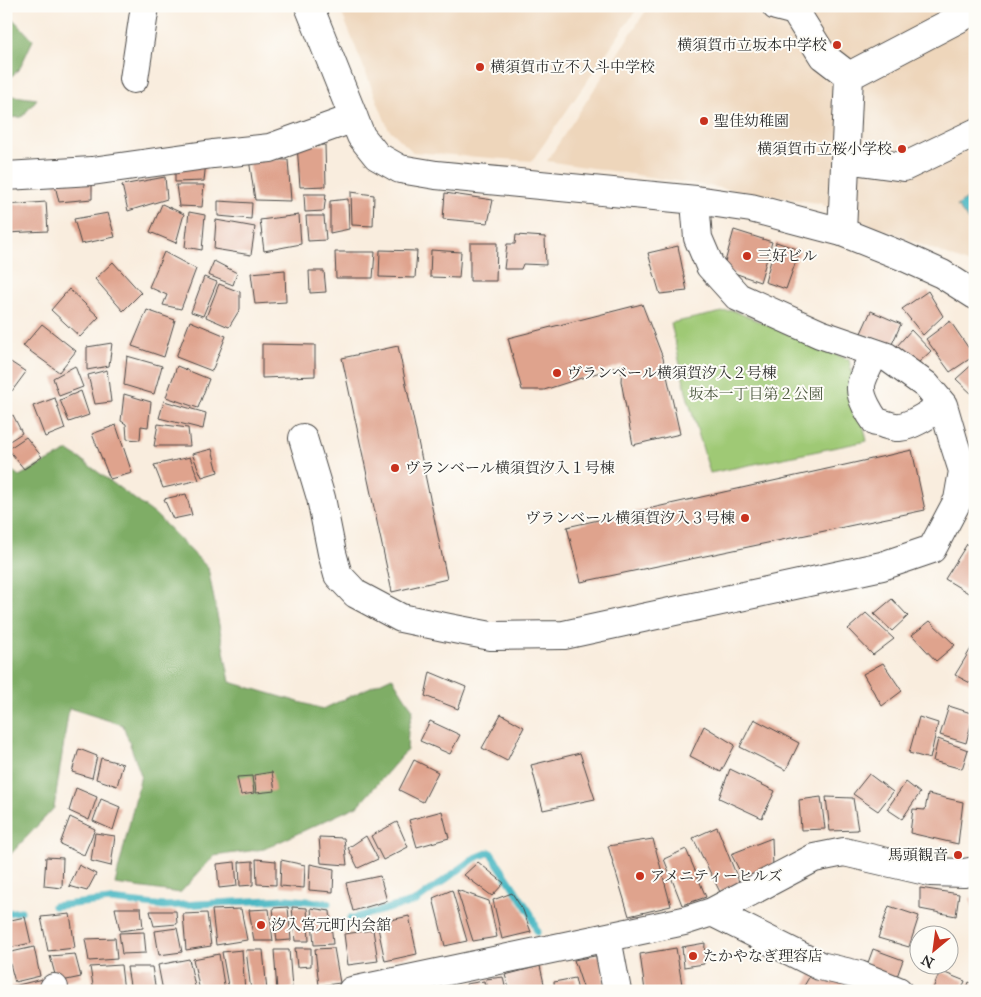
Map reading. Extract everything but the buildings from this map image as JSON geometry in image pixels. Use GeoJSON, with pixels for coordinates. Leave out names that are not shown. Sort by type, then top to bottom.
{"type":"FeatureCollection","features":[{"type":"Feature","properties":{"kind":"street"},"geometry":{"type":"LineString","coordinates":[[134,79],[145,6]]}},
{"type":"Feature","properties":{"kind":"street"},"geometry":{"type":"LineString","coordinates":[[309,6],[361,136],[377,156],[400,169],[436,175],[696,200],[751,208],[842,232],[942,274],[975,295]]}},
{"type":"Feature","properties":{"kind":"street"},"geometry":{"type":"LineString","coordinates":[[776,6],[796,11],[823,56],[849,76]]}},
{"type":"Feature","properties":{"kind":"street"},"geometry":{"type":"LineString","coordinates":[[849,76],[975,10]]}},
{"type":"Feature","properties":{"kind":"street"},"geometry":{"type":"LineString","coordinates":[[842,232],[849,76]]}},
{"type":"Feature","properties":{"kind":"street"},"geometry":{"type":"LineString","coordinates":[[6,176],[92,171],[270,148],[354,118]]}},
{"type":"Feature","properties":{"kind":"street"},"geometry":{"type":"LineString","coordinates":[[845,158],[904,167],[975,133]]}},
{"type":"Feature","properties":{"kind":"street"},"geometry":{"type":"LineString","coordinates":[[303,438],[320,498],[338,575],[356,594],[400,618],[491,636],[564,635],[882,566],[932,549],[958,500],[963,471],[943,405],[926,385],[887,357],[820,334],[738,297],[710,266],[698,238],[696,200]]}},
{"type":"Feature","properties":{"kind":"street"},"geometry":{"type":"LineString","coordinates":[[875,353],[860,389],[868,409],[876,422],[898,427],[911,424],[943,405]]}},
{"type":"Feature","properties":{"kind":"street"},"geometry":{"type":"LineString","coordinates":[[352,991],[684,921],[712,912],[814,858],[844,852],[930,872],[964,873],[975,871]]}},
{"type":"Feature","properties":{"kind":"street"},"geometry":{"type":"LineString","coordinates":[[712,912],[820,966],[859,975],[898,991]]}},
{"type":"Feature","properties":{"kind":"street"},"geometry":{"type":"LineString","coordinates":[[607,938],[617,991]]}},
{"type":"Feature","properties":{"kind":"shaded area","name":"横須賀市立不入斗中学校"},"geometry":{"type":"Polygon","coordinates":[[[339,6],[639,6],[532,161],[413,152],[388,128],[339,6]]]}},
{"type":"Feature","properties":{"kind":"shaded area"},"geometry":{"type":"Polygon","coordinates":[[[649,6],[722,6],[789,18],[781,6],[975,6],[975,266],[823,206],[823,204],[547,161],[649,6]]]}},
{"type":"Feature","properties":{"kind":"green space"},"geometry":{"type":"Polygon","coordinates":[[[10,16],[33,40],[20,68],[6,82],[6,21],[10,16]]]}},
{"type":"Feature","properties":{"kind":"green space"},"geometry":{"type":"Polygon","coordinates":[[[6,95],[37,99],[22,117],[6,118],[6,95]]]}},
{"type":"Feature","properties":{"kind":"green space","name":"坂本一丁目第２公園"},"geometry":{"type":"Polygon","coordinates":[[[732,310],[849,360],[867,441],[710,473],[686,392],[671,323],[732,310]]]}},
{"type":"Feature","properties":{"kind":"green space"},"geometry":{"type":"Polygon","coordinates":[[[68,451],[156,515],[208,568],[230,682],[323,709],[392,677],[413,710],[408,731],[407,750],[359,805],[264,849],[214,856],[180,893],[115,884],[141,775],[123,725],[69,708],[54,808],[6,859],[6,466],[19,476],[68,451]]]}},
{"type":"Feature","properties":{"kind":"water"},"geometry":{"type":"Polygon","coordinates":[[[975,193],[975,228],[957,206],[975,193]]]}},
{"type":"Feature","properties":{"kind":"waterway"},"geometry":{"type":"LineString","coordinates":[[350,919],[416,901],[475,858],[490,852],[531,914],[537,932]]}},
{"type":"Feature","properties":{"kind":"waterway"},"geometry":{"type":"LineString","coordinates":[[54,906],[110,900],[164,906],[286,899],[328,903]]}},
{"type":"Feature","properties":{"kind":"waterway"},"geometry":{"type":"LineString","coordinates":[[6,913],[21,911]]}},
{"type":"Feature","properties":{"kind":"place","name":"横須賀市立坂本中学校"},"geometry":{"type":"Point","coordinates":[837,45]}},
{"type":"Feature","properties":{"kind":"place","name":"横須賀市立不入斗中学校"},"geometry":{"type":"Point","coordinates":[480,67]}},
{"type":"Feature","properties":{"kind":"place","name":"聖佳幼稚園"},"geometry":{"type":"Point","coordinates":[704,121]}},
{"type":"Feature","properties":{"kind":"place","name":"横須賀市立桜小学校"},"geometry":{"type":"Point","coordinates":[902,149]}},
{"type":"Feature","properties":{"kind":"place","name":"三好ビル"},"geometry":{"type":"Point","coordinates":[747,256]}},
{"type":"Feature","properties":{"kind":"place","name":"ヴランベール横須賀汐入２号棟"},"geometry":{"type":"Point","coordinates":[557,373]}},
{"type":"Feature","properties":{"kind":"place","name":"ヴランベール横須賀汐入１号棟"},"geometry":{"type":"Point","coordinates":[395,468]}},
{"type":"Feature","properties":{"kind":"place","name":"ヴランベール横須賀汐入３号棟"},"geometry":{"type":"Point","coordinates":[745,518]}},
{"type":"Feature","properties":{"kind":"place","name":"馬頭観音"},"geometry":{"type":"Point","coordinates":[958,855]}},
{"type":"Feature","properties":{"kind":"place","name":"アメニティーヒルズ"},"geometry":{"type":"Point","coordinates":[640,876]}},
{"type":"Feature","properties":{"kind":"place","name":"汐入宮元町内会舘"},"geometry":{"type":"Point","coordinates":[261,925]}},
{"type":"Feature","properties":{"kind":"place","name":"たかやなぎ理容店"},"geometry":{"type":"Point","coordinates":[693,956]}}]}
